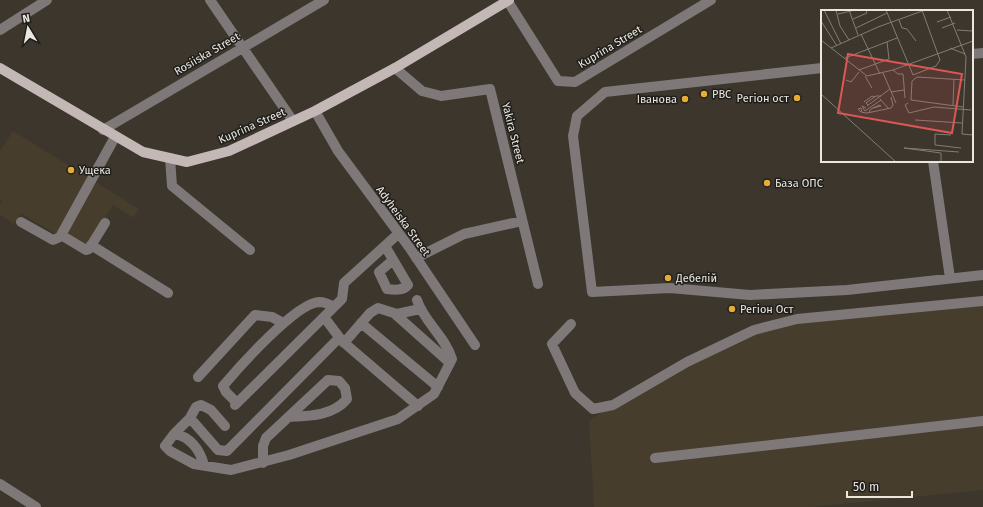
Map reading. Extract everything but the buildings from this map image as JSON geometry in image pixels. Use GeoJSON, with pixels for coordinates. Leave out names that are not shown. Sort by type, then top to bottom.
{"type":"FeatureCollection","features":[{"type":"Feature","properties":{"kind":"main road","name":"Kuprina Street"},"geometry":{"type":"LineString","coordinates":[[0,68],[103,130],[143,152],[187,162],[229,150],[315,111],[395,68],[508,0]]}},
{"type":"Feature","properties":{"kind":"street"},"geometry":{"type":"LineString","coordinates":[[0,30],[47,0]]}},
{"type":"Feature","properties":{"kind":"street"},"geometry":{"type":"LineString","coordinates":[[210,0],[293,121]]}},
{"type":"Feature","properties":{"kind":"street","name":"Rosiiska Street"},"geometry":{"type":"LineString","coordinates":[[103,130],[324,0]]}},
{"type":"Feature","properties":{"kind":"street","name":"Kuprina Street"},"geometry":{"type":"LineString","coordinates":[[508,0],[558,81],[575,82],[711,0]]}},
{"type":"Feature","properties":{"kind":"street"},"geometry":{"type":"LineString","coordinates":[[973,54],[983,53]]}},
{"type":"Feature","properties":{"kind":"street","name":"Yakira Street"},"geometry":{"type":"LineString","coordinates":[[395,68],[422,91],[441,96],[490,88],[538,284]]}},
{"type":"Feature","properties":{"kind":"street"},"geometry":{"type":"LineString","coordinates":[[821,68],[605,92],[578,116],[573,136],[592,292],[670,288],[750,295],[847,290],[950,278],[983,276]]}},
{"type":"Feature","properties":{"kind":"street","name":"Adyheiska Street"},"geometry":{"type":"LineString","coordinates":[[315,111],[338,151],[416,258],[474,345]]}},
{"type":"Feature","properties":{"kind":"street"},"geometry":{"type":"LineString","coordinates":[[21,222],[53,240],[61,235],[115,136]]}},
{"type":"Feature","properties":{"kind":"street"},"geometry":{"type":"LineString","coordinates":[[170,158],[172,186],[250,250]]}},
{"type":"Feature","properties":{"kind":"street"},"geometry":{"type":"LineString","coordinates":[[933,162],[950,278]]}},
{"type":"Feature","properties":{"kind":"street"},"geometry":{"type":"LineString","coordinates":[[416,258],[464,234],[522,220]]}},
{"type":"Feature","properties":{"kind":"street"},"geometry":{"type":"LineString","coordinates":[[61,235],[86,250],[89,250],[105,224]]}},
{"type":"Feature","properties":{"kind":"street"},"geometry":{"type":"LineString","coordinates":[[334,307],[325,302],[318,302],[291,315],[223,386],[236,404],[324,317],[334,307],[342,299],[344,283],[398,234]]}},
{"type":"Feature","properties":{"kind":"street"},"geometry":{"type":"LineString","coordinates":[[92,245],[168,292]]}},
{"type":"Feature","properties":{"kind":"street"},"geometry":{"type":"LineString","coordinates":[[385,246],[393,260]]}},
{"type":"Feature","properties":{"kind":"street"},"geometry":{"type":"LineString","coordinates":[[571,324],[552,344],[575,393],[593,408],[613,405],[687,362],[754,330],[797,319],[983,301]]}},
{"type":"Feature","properties":{"kind":"street"},"geometry":{"type":"LineString","coordinates":[[226,426],[211,410],[201,405],[196,407],[190,418],[164,446],[170,451],[194,464],[231,470],[262,463],[398,419],[418,406],[434,394],[452,359],[449,349],[418,305],[395,314]]}},
{"type":"Feature","properties":{"kind":"street"},"geometry":{"type":"LineString","coordinates":[[190,418],[218,450],[227,451],[341,340],[370,313],[378,308],[395,314],[450,364]]}},
{"type":"Feature","properties":{"kind":"street"},"geometry":{"type":"LineString","coordinates":[[198,377],[255,315],[272,318],[283,324]]}},
{"type":"Feature","properties":{"kind":"street"},"geometry":{"type":"LineString","coordinates":[[324,317],[341,340],[418,406]]}},
{"type":"Feature","properties":{"kind":"street"},"geometry":{"type":"LineString","coordinates":[[361,323],[438,387]]}},
{"type":"Feature","properties":{"kind":"street"},"geometry":{"type":"LineString","coordinates":[[262,463],[263,446],[266,438],[288,417],[328,380],[339,381],[346,388],[347,399],[342,406],[320,414],[288,417]]}},
{"type":"Feature","properties":{"kind":"street"},"geometry":{"type":"LineString","coordinates":[[655,458],[983,421]]}},
{"type":"Feature","properties":{"kind":"street"},"geometry":{"type":"LineString","coordinates":[[174,434],[183,435],[194,446],[202,456],[204,465]]}},
{"type":"Feature","properties":{"kind":"street"},"geometry":{"type":"LineString","coordinates":[[0,484],[36,507]]}},
{"type":"Feature","properties":{"kind":"shaded area"},"geometry":{"type":"Polygon","coordinates":[[[13,131],[139,209],[134,218],[113,205],[87,246],[59,229],[56,234],[21,213],[14,224],[0,215],[0,204],[2,201],[0,199],[0,151],[13,131]]]}},
{"type":"Feature","properties":{"kind":"shaded area"},"geometry":{"type":"Polygon","coordinates":[[[983,302],[983,490],[812,507],[594,507],[589,421],[656,376],[772,322],[983,302]]]}},
{"type":"Feature","properties":{"kind":"place","name":"РВС"},"geometry":{"type":"Point","coordinates":[704,94]}},
{"type":"Feature","properties":{"kind":"place","name":"Регіон ост"},"geometry":{"type":"Point","coordinates":[797,98]}},
{"type":"Feature","properties":{"kind":"place","name":"Іванова"},"geometry":{"type":"Point","coordinates":[685,99]}},
{"type":"Feature","properties":{"kind":"place","name":"Ущека"},"geometry":{"type":"Point","coordinates":[71,170]}},
{"type":"Feature","properties":{"kind":"place","name":"База ОПС"},"geometry":{"type":"Point","coordinates":[767,183]}},
{"type":"Feature","properties":{"kind":"place","name":"Дебелій"},"geometry":{"type":"Point","coordinates":[668,278]}},
{"type":"Feature","properties":{"kind":"place","name":"Регіон Ост"},"geometry":{"type":"Point","coordinates":[732,309]}}]}
